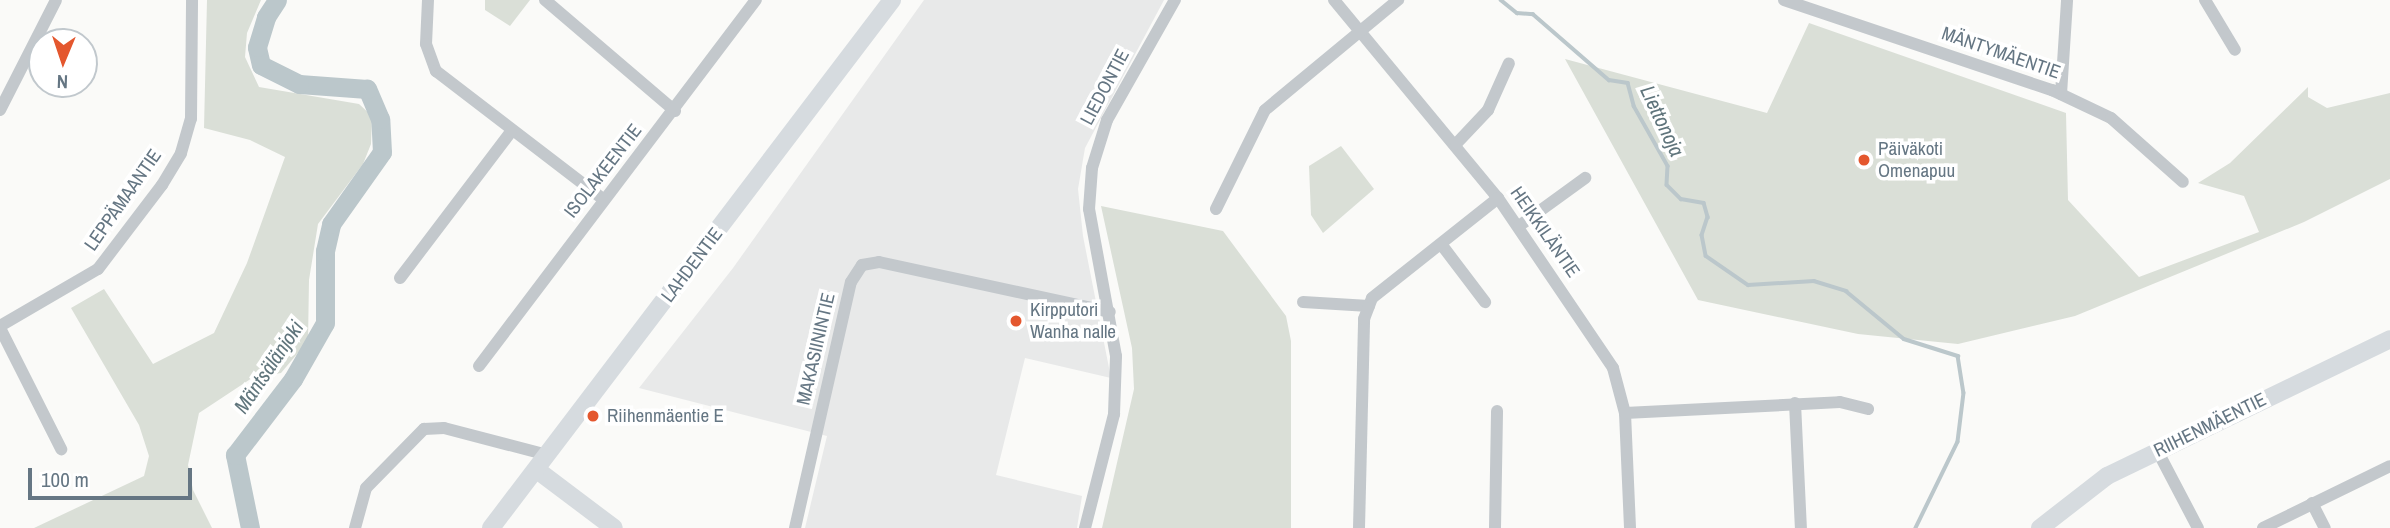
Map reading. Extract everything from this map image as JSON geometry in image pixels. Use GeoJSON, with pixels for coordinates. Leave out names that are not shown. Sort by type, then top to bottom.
{"type":"FeatureCollection","features":[{"type":"Feature","properties":{"kind":"main road","name":"LAHDENTIE"},"geometry":{"type":"LineString","coordinates":[[491,528],[892,0]]}},
{"type":"Feature","properties":{"kind":"main road","name":"RIIHENMÄENTIE"},"geometry":{"type":"LineString","coordinates":[[2040,528],[2107,476],[2390,339]]}},
{"type":"Feature","properties":{"kind":"main road"},"geometry":{"type":"LineString","coordinates":[[537,470],[614,528]]}},
{"type":"Feature","properties":{"kind":"street"},"geometry":{"type":"LineString","coordinates":[[0,110],[56,0]]}},
{"type":"Feature","properties":{"kind":"street","name":"LEPPÄMAANTIE"},"geometry":{"type":"LineString","coordinates":[[0,327],[98,269],[162,185],[180,153],[191,119],[192,0]]}},
{"type":"Feature","properties":{"kind":"street"},"geometry":{"type":"LineString","coordinates":[[428,0],[429,60],[512,132],[603,200]]}},
{"type":"Feature","properties":{"kind":"street"},"geometry":{"type":"LineString","coordinates":[[545,0],[675,111]]}},
{"type":"Feature","properties":{"kind":"street","name":"LIEDONTIE"},"geometry":{"type":"LineString","coordinates":[[1085,528],[1114,414],[1116,356],[1089,209],[1092,168],[1107,120],[1175,0]]}},
{"type":"Feature","properties":{"kind":"street","name":"HEIKKILÄNTIE"},"geometry":{"type":"LineString","coordinates":[[1334,0],[1456,144],[1498,198],[1613,368],[1625,413],[1630,528]]}},
{"type":"Feature","properties":{"kind":"street"},"geometry":{"type":"LineString","coordinates":[[1216,209],[1265,110],[1398,0]]}},
{"type":"Feature","properties":{"kind":"street","name":"MÄNTYMÄENTIE"},"geometry":{"type":"LineString","coordinates":[[1784,0],[2061,94],[2111,118],[2183,182]]}},
{"type":"Feature","properties":{"kind":"street"},"geometry":{"type":"LineString","coordinates":[[2061,94],[2067,0]]}},
{"type":"Feature","properties":{"kind":"street"},"geometry":{"type":"LineString","coordinates":[[2205,0],[2235,50]]}},
{"type":"Feature","properties":{"kind":"street","name":"ISOLAKEENTIE"},"geometry":{"type":"LineString","coordinates":[[479,366],[603,200],[675,111],[752,1]]}},
{"type":"Feature","properties":{"kind":"street"},"geometry":{"type":"LineString","coordinates":[[1456,144],[1488,110],[1509,63]]}},
{"type":"Feature","properties":{"kind":"street"},"geometry":{"type":"LineString","coordinates":[[400,278],[512,132]]}},
{"type":"Feature","properties":{"kind":"street"},"geometry":{"type":"LineString","coordinates":[[1519,226],[1585,178]]}},
{"type":"Feature","properties":{"kind":"street"},"geometry":{"type":"LineString","coordinates":[[1359,528],[1364,319],[1369,306],[1380,289],[1498,198]]}},
{"type":"Feature","properties":{"kind":"street"},"geometry":{"type":"LineString","coordinates":[[1441,244],[1485,302]]}},
{"type":"Feature","properties":{"kind":"street","name":"MAKASIININTIE"},"geometry":{"type":"LineString","coordinates":[[795,528],[851,282],[862,265],[879,262],[1110,313]]}},
{"type":"Feature","properties":{"kind":"street"},"geometry":{"type":"LineString","coordinates":[[1303,302],[1369,306]]}},
{"type":"Feature","properties":{"kind":"street"},"geometry":{"type":"LineString","coordinates":[[0,327],[61,449]]}},
{"type":"Feature","properties":{"kind":"street"},"geometry":{"type":"LineString","coordinates":[[1625,413],[1840,401],[1868,409]]}},
{"type":"Feature","properties":{"kind":"street"},"geometry":{"type":"LineString","coordinates":[[1795,403],[1801,528]]}},
{"type":"Feature","properties":{"kind":"street"},"geometry":{"type":"LineString","coordinates":[[1495,528],[1497,411]]}},
{"type":"Feature","properties":{"kind":"street"},"geometry":{"type":"LineString","coordinates":[[355,528],[366,488],[424,429],[444,428],[548,455]]}},
{"type":"Feature","properties":{"kind":"street"},"geometry":{"type":"LineString","coordinates":[[2157,450],[2198,528]]}},
{"type":"Feature","properties":{"kind":"street"},"geometry":{"type":"LineString","coordinates":[[2263,528],[2390,466]]}},
{"type":"Feature","properties":{"kind":"street"},"geometry":{"type":"LineString","coordinates":[[2312,503],[2325,528]]}},
{"type":"Feature","properties":{"kind":"shaded area"},"geometry":{"type":"Polygon","coordinates":[[[207,0],[261,0],[247,33],[245,57],[259,87],[359,104],[372,116],[371,144],[363,164],[318,224],[309,280],[308,341],[281,373],[252,378],[199,413],[188,465],[193,490],[212,528],[34,528],[144,476],[149,456],[139,425],[71,308],[104,289],[153,364],[214,333],[247,263],[285,157],[250,140],[204,128],[207,0]]]}},
{"type":"Feature","properties":{"kind":"shaded area"},"geometry":{"type":"Polygon","coordinates":[[[485,0],[530,0],[510,26],[485,10],[485,0]]]}},
{"type":"Feature","properties":{"kind":"shaded area"},"geometry":{"type":"Polygon","coordinates":[[[924,0],[1164,0],[1085,148],[1078,189],[1083,236],[1111,378],[1025,358],[996,475],[1082,496],[1077,528],[805,528],[827,436],[639,388],[733,268],[924,0]]]}},
{"type":"Feature","properties":{"kind":"shaded area"},"geometry":{"type":"Polygon","coordinates":[[[1809,23],[2066,113],[2068,200],[2139,277],[2259,232],[2244,196],[2198,183],[2230,163],[2308,87],[2308,97],[2327,108],[2390,93],[2390,179],[2304,222],[2075,316],[1958,344],[1858,334],[1698,300],[1565,59],[1767,113],[1809,23]]]}},
{"type":"Feature","properties":{"kind":"shaded area"},"geometry":{"type":"Polygon","coordinates":[[[1341,146],[1374,189],[1323,233],[1311,215],[1309,166],[1341,146]]]}},
{"type":"Feature","properties":{"kind":"shaded area"},"geometry":{"type":"Polygon","coordinates":[[[1101,206],[1223,231],[1286,316],[1291,341],[1291,528],[1102,528],[1134,389],[1132,348],[1101,206]]]}},
{"type":"Feature","properties":{"kind":"waterway","name":"Mäntsälänjoki"},"geometry":{"type":"LineString","coordinates":[[250,528],[235,455],[293,379],[325,323],[325,251],[331,224],[382,152],[380,119],[367,89],[299,84],[261,65],[257,47],[266,17],[277,0]]}},
{"type":"Feature","properties":{"kind":"waterway","name":"Liettonoja"},"geometry":{"type":"LineString","coordinates":[[1501,0],[1517,13],[1533,14],[1609,80],[1628,83],[1634,106],[1668,166],[1667,185],[1681,199],[1704,203],[1708,217],[1702,235],[1706,256],[1748,285],[1814,281],[1846,291],[1904,339],[1958,356],[1964,393],[1958,442],[1916,528]]}},
{"type":"Feature","properties":{"kind":"place","name":"Päiväkoti Omenapuu"},"geometry":{"type":"Point","coordinates":[1864,160]}},
{"type":"Feature","properties":{"kind":"place","name":"Kirpputori Wanha nalle"},"geometry":{"type":"Point","coordinates":[1016,321]}},
{"type":"Feature","properties":{"kind":"place","name":"Riihenmäentie E"},"geometry":{"type":"Point","coordinates":[593,416]}}]}
